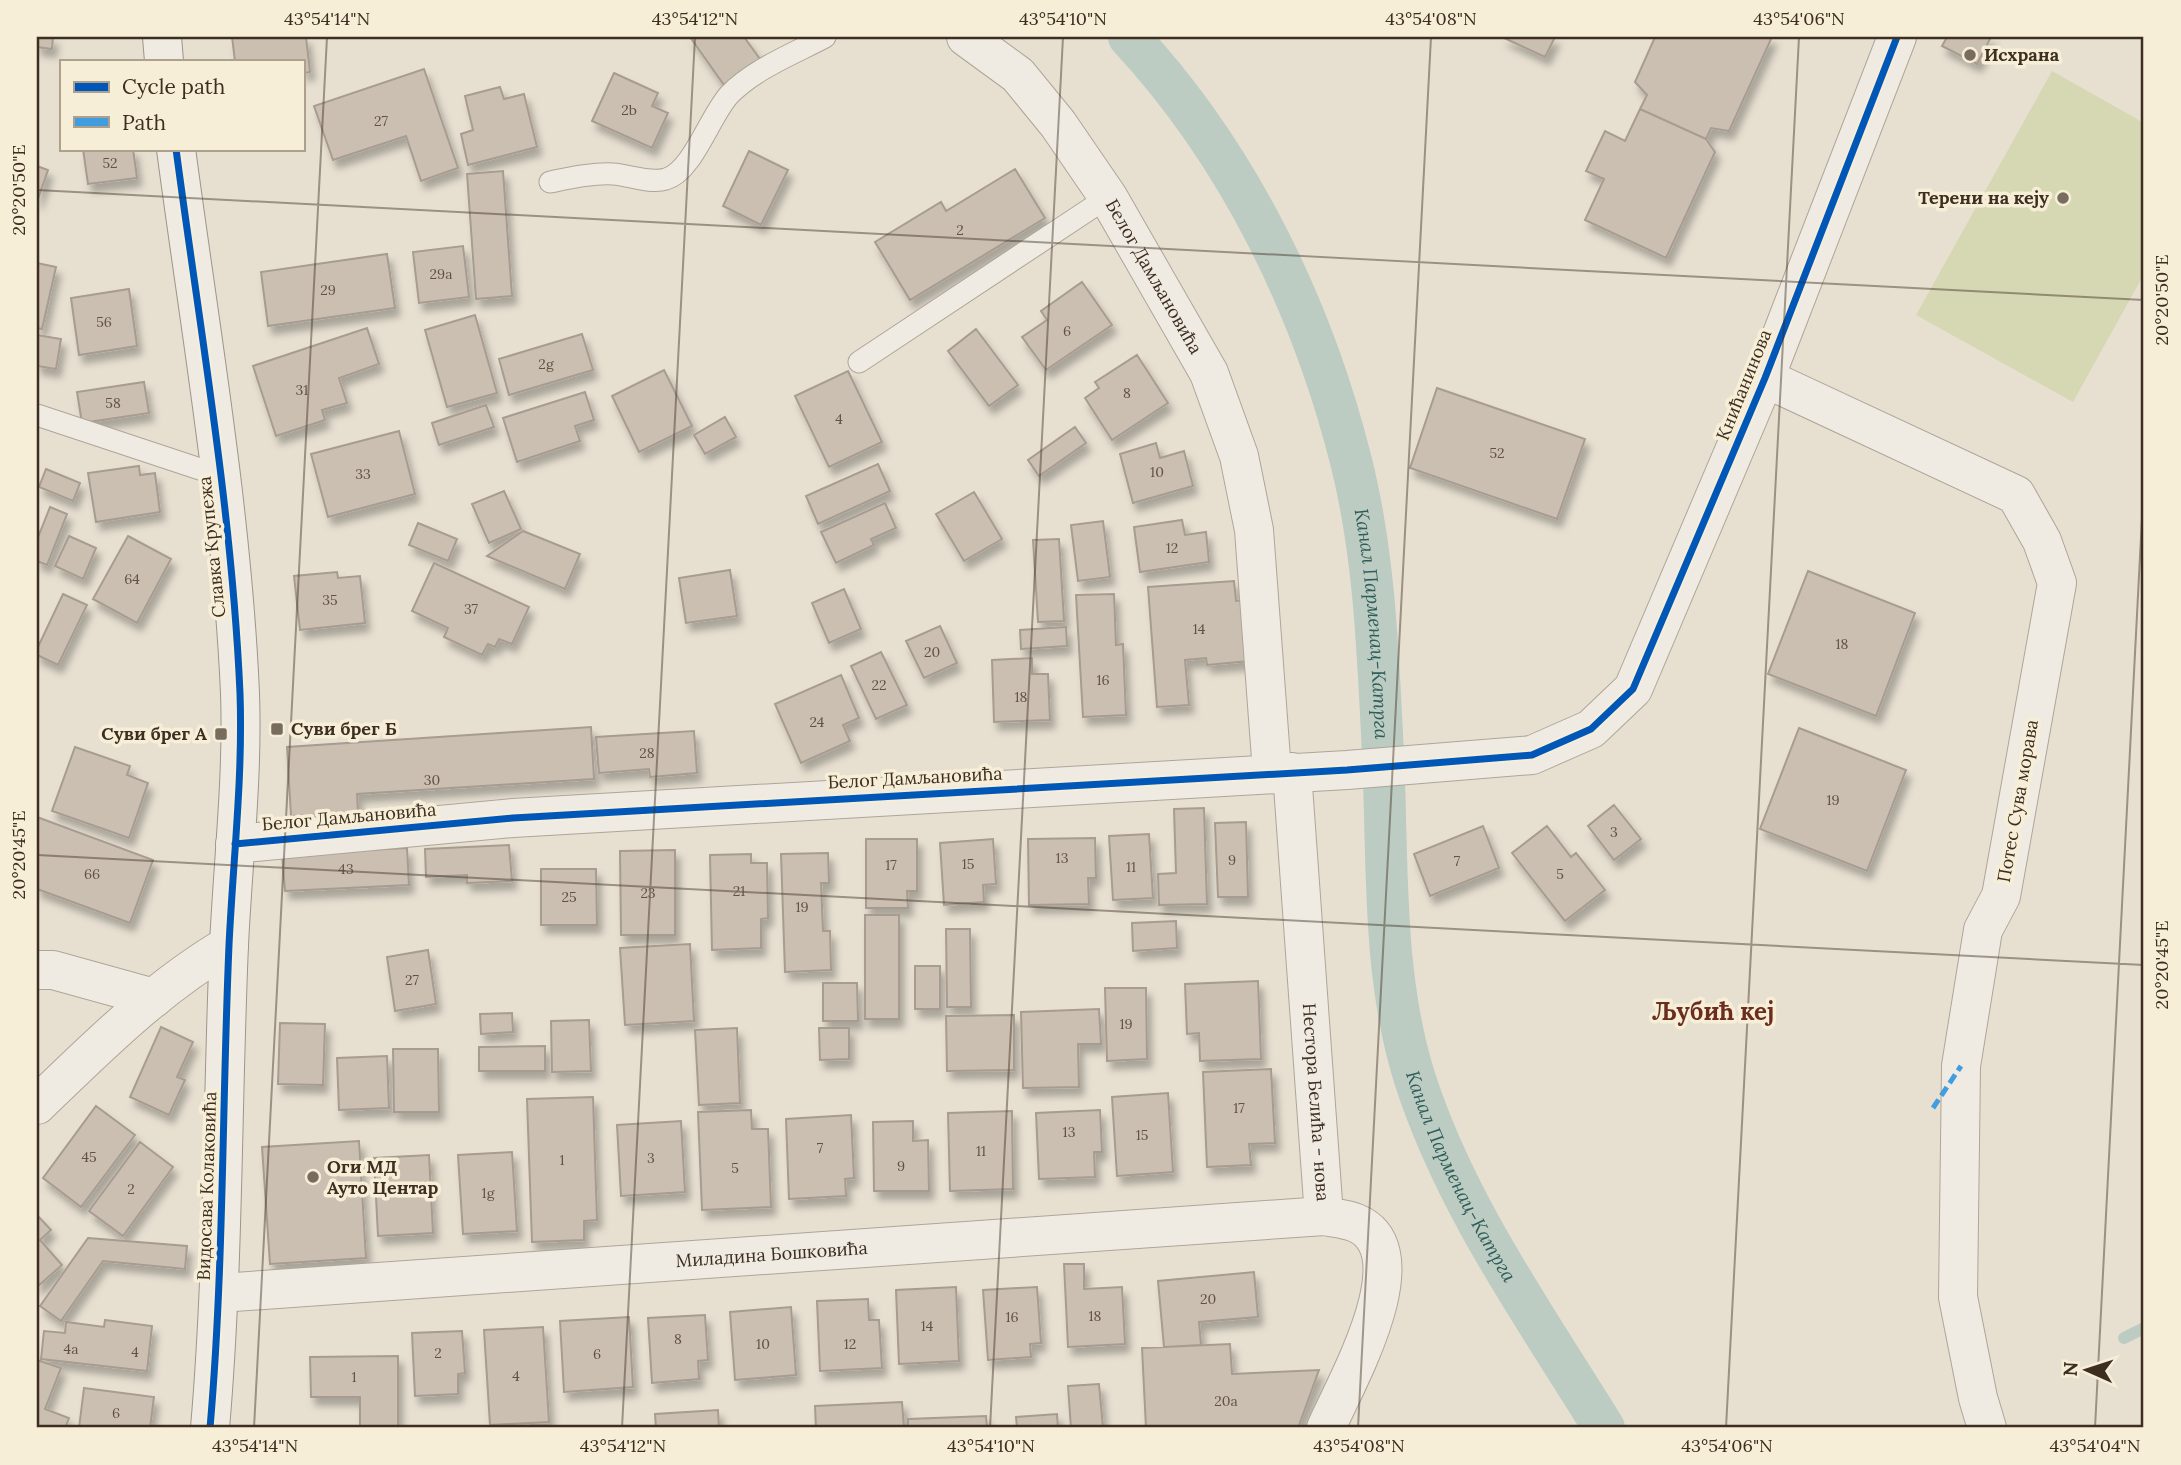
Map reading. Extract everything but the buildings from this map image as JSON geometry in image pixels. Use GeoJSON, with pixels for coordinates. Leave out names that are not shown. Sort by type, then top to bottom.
{"type":"FeatureCollection","features":[{"type":"Feature","properties":{"kind":"street"},"geometry":{"type":"LineString","coordinates":[[162,37],[164,60]]}},
{"type":"Feature","properties":{"kind":"street","name":"Белог Дамљановића"},"geometry":{"type":"LineString","coordinates":[[966,37],[1018,75],[1058,124],[1108,197],[1209,373],[1239,456],[1254,530],[1282,772]]}},
{"type":"Feature","properties":{"kind":"street","name":"Книћанинова"},"geometry":{"type":"LineString","coordinates":[[1591,729],[1633,689],[1765,378],[1897,37]]}},
{"type":"Feature","properties":{"kind":"street","name":"Славка Крупежа"},"geometry":{"type":"LineString","coordinates":[[176,150],[221,476],[240,694],[241,751],[229,945]]}},
{"type":"Feature","properties":{"kind":"street","name":"Потес Сува морава"},"geometry":{"type":"LineString","coordinates":[[1765,378],[2016,495],[2042,541],[2057,583],[2001,896],[1983,930],[1961,1066],[1958,1297],[1975,1388],[1987,1428]]}},
{"type":"Feature","properties":{"kind":"street","name":"Белог Дамљановића"},"geometry":{"type":"LineString","coordinates":[[235,844],[513,818],[1348,770],[1532,755],[1591,729]]}},
{"type":"Feature","properties":{"kind":"street","name":"Нестора Белића - нова"},"geometry":{"type":"LineString","coordinates":[[1282,772],[1324,1216],[1357,1223],[1375,1241],[1383,1261],[1382,1289],[1376,1316],[1326,1428]]}},
{"type":"Feature","properties":{"kind":"street"},"geometry":{"type":"LineString","coordinates":[[37,1105],[104,1040],[178,977],[229,945]]}},
{"type":"Feature","properties":{"kind":"street","name":"Видосава Колаковића"},"geometry":{"type":"LineString","coordinates":[[210,1428],[220,1293],[229,945]]}},
{"type":"Feature","properties":{"kind":"street"},"geometry":{"type":"LineString","coordinates":[[37,970],[53,970],[154,998]]}},
{"type":"Feature","properties":{"kind":"street","name":"Миладина Бошковића"},"geometry":{"type":"LineString","coordinates":[[220,1293],[1324,1216]]}},
{"type":"Feature","properties":{"kind":"lane"},"geometry":{"type":"LineString","coordinates":[[550,182],[610,174],[656,181],[668,179],[691,157],[712,118],[730,94],[762,70],[825,37]]}},
{"type":"Feature","properties":{"kind":"lane"},"geometry":{"type":"LineString","coordinates":[[859,362],[1108,197]]}},
{"type":"Feature","properties":{"kind":"lane"},"geometry":{"type":"LineString","coordinates":[[37,415],[221,476]]}},
{"type":"Feature","properties":{"kind":"green space","name":"Терени на кеју"},"geometry":{"type":"Polygon","coordinates":[[[2052,71],[2144,123],[2144,274],[2073,402],[1916,315],[2052,71]]]}},
{"type":"Feature","properties":{"kind":"waterway","name":"Канал Парменац-Катрга"},"geometry":{"type":"LineString","coordinates":[[1129,37],[1168,82],[1237,182],[1292,290],[1335,403],[1359,497],[1370,570],[1377,643],[1391,957],[1396,997],[1414,1076],[1431,1123],[1474,1214],[1524,1301],[1604,1428]]}},
{"type":"Feature","properties":{"kind":"waterway"},"geometry":{"type":"LineString","coordinates":[[2124,1338],[2144,1328]]}},
{"type":"Feature","properties":{"kind":"marked path"},"geometry":{"type":"LineString","coordinates":[[1933,1108],[1961,1066]]}},
{"type":"Feature","properties":{"kind":"cycle path"},"geometry":{"type":"LineString","coordinates":[[235,844],[513,818],[1347,770],[1532,755],[1591,729],[1633,689],[1765,378],[1897,37]]}},
{"type":"Feature","properties":{"kind":"cycle path"},"geometry":{"type":"LineString","coordinates":[[176,150],[223,489],[240,693],[240,756],[229,945],[218,1307],[210,1428]]}},
{"type":"Feature","properties":{"kind":"place","name":"Исхрана"},"geometry":{"type":"Point","coordinates":[1970,55]}},
{"type":"Feature","properties":{"kind":"place","name":"Терени на кеју"},"geometry":{"type":"Point","coordinates":[2063,198]}},
{"type":"Feature","properties":{"kind":"place","name":"Суви брег Б"},"geometry":{"type":"Point","coordinates":[277,729]}},
{"type":"Feature","properties":{"kind":"place","name":"Суви брег А"},"geometry":{"type":"Point","coordinates":[221,734]}},
{"type":"Feature","properties":{"kind":"place","name":"Оги МД Ауто Центар"},"geometry":{"type":"Point","coordinates":[313,1177]}},
{"type":"Feature","properties":{"kind":"district","name":"Љубић кеј"},"geometry":{"type":"Point","coordinates":[1713,1012]}}]}
